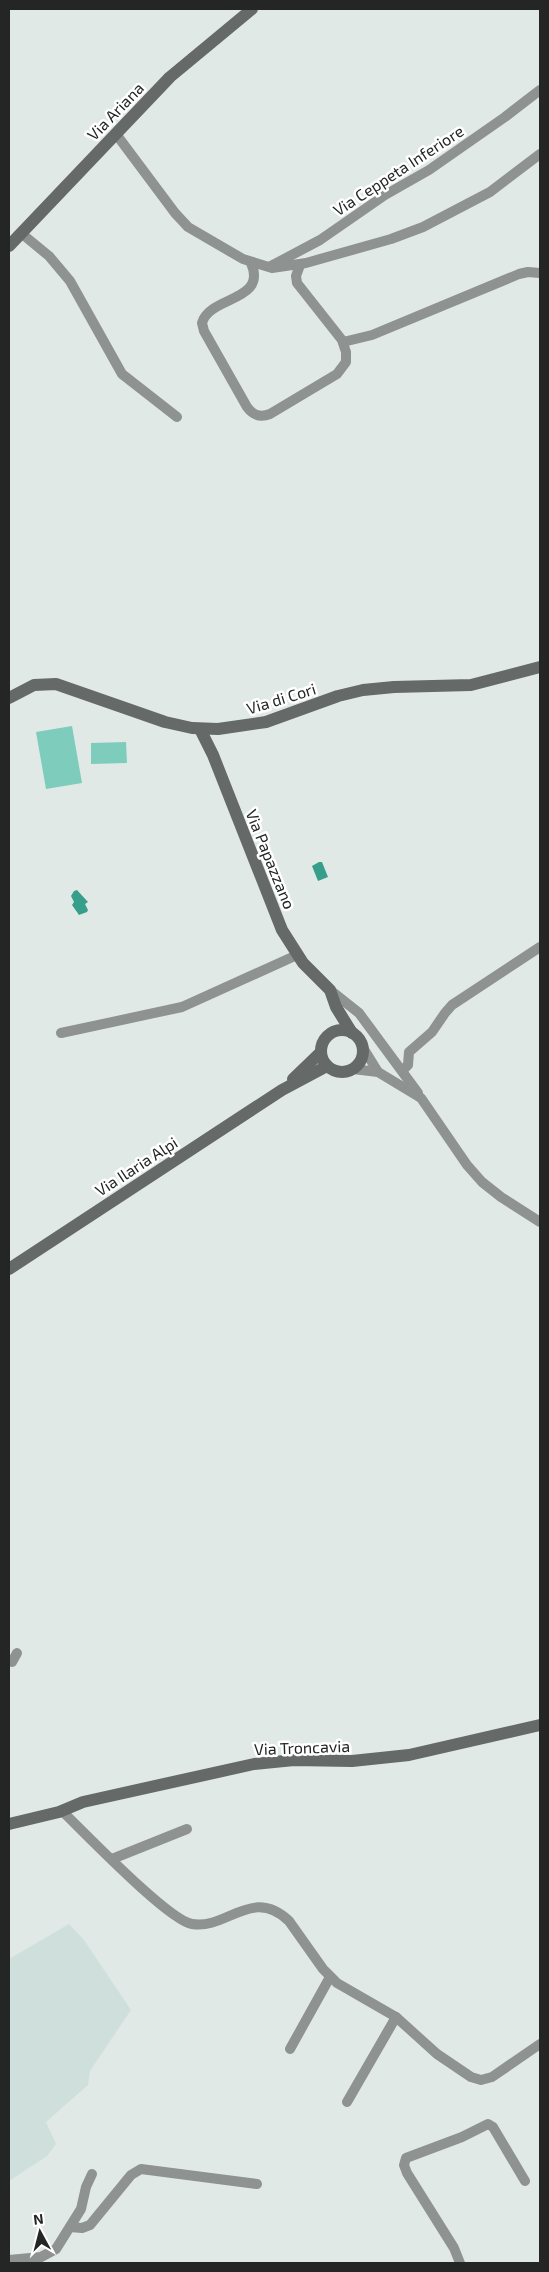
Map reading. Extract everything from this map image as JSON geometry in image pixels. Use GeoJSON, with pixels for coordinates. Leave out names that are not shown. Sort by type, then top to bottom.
{"type":"FeatureCollection","features":[{"type":"Feature","properties":{"kind":"street","name":"Via Ariana"},"geometry":{"type":"LineString","coordinates":[[9,246],[180,68],[252,9]]}},
{"type":"Feature","properties":{"kind":"street","name":"Via Ceppeta Inferiore"},"geometry":{"type":"LineString","coordinates":[[268,268],[320,240],[385,195],[429,170],[540,90]]}},
{"type":"Feature","properties":{"kind":"street"},"geometry":{"type":"LineString","coordinates":[[116,134],[184,224],[205,239],[251,263],[268,268],[300,265],[391,239],[438,220],[495,189],[540,154]]}},
{"type":"Feature","properties":{"kind":"street"},"geometry":{"type":"LineString","coordinates":[[21,233],[49,256],[70,281],[122,374],[177,417]]}},
{"type":"Feature","properties":{"kind":"street"},"geometry":{"type":"LineString","coordinates":[[251,263],[254,277],[251,286],[208,313],[202,323],[204,331],[251,412],[259,416],[270,414],[339,373],[346,359],[344,342],[297,283],[296,276],[300,265]]}},
{"type":"Feature","properties":{"kind":"street"},"geometry":{"type":"LineString","coordinates":[[344,342],[372,335],[519,274],[532,272],[540,274]]}},
{"type":"Feature","properties":{"kind":"street","name":"Via di Cori"},"geometry":{"type":"LineString","coordinates":[[9,698],[34,685],[56,684],[134,713],[177,725],[200,729],[234,728],[262,723],[338,696],[363,690],[394,687],[471,685],[540,667]]}},
{"type":"Feature","properties":{"kind":"street","name":"Via Papazzano"},"geometry":{"type":"LineString","coordinates":[[200,729],[213,755],[277,919],[297,955],[316,978],[357,1011],[403,1070],[478,1178],[501,1197],[540,1222]]}},
{"type":"Feature","properties":{"kind":"street"},"geometry":{"type":"LineString","coordinates":[[403,1070],[408,1065],[410,1052],[432,1032],[449,1008],[540,947]]}},
{"type":"Feature","properties":{"kind":"street"},"geometry":{"type":"LineString","coordinates":[[61,1033],[182,1007],[297,955]]}},
{"type":"Feature","properties":{"kind":"street","name":"Via Papazzano"},"geometry":{"type":"LineString","coordinates":[[330,990],[336,1007],[352,1033]]}},
{"type":"Feature","properties":{"kind":"street"},"geometry":{"type":"LineString","coordinates":[[325,1038],[335,1031],[352,1033],[362,1046],[361,1059],[353,1069],[340,1072],[327,1066],[320,1052],[336,1007]]}},
{"type":"Feature","properties":{"kind":"street","name":"Via Papazzano"},"geometry":{"type":"LineString","coordinates":[[362,1046],[378,1072]]}},
{"type":"Feature","properties":{"kind":"street","name":"Via Ilaria Alpi"},"geometry":{"type":"LineString","coordinates":[[282,1090],[320,1052]]}},
{"type":"Feature","properties":{"kind":"street","name":"Via Ilaria Alpi"},"geometry":{"type":"LineString","coordinates":[[9,1269],[282,1090],[327,1066]]}},
{"type":"Feature","properties":{"kind":"street","name":"Via Papazzano"},"geometry":{"type":"LineString","coordinates":[[353,1069],[378,1072],[421,1098]]}},
{"type":"Feature","properties":{"kind":"street","name":"Via Troncavia"},"geometry":{"type":"LineString","coordinates":[[9,1824],[62,1811],[83,1802],[243,1766],[286,1760],[359,1761],[409,1755],[540,1724]]}},
{"type":"Feature","properties":{"kind":"street"},"geometry":{"type":"LineString","coordinates":[[62,1811],[164,1908],[187,1923],[205,1924],[250,1908],[264,1908],[275,1911],[289,1921],[330,1977],[354,1995],[396,2017],[440,2056],[478,2080],[492,2077],[540,2044]]}},
{"type":"Feature","properties":{"kind":"street"},"geometry":{"type":"LineString","coordinates":[[112,1859],[186,1829]]}},
{"type":"Feature","properties":{"kind":"street"},"geometry":{"type":"LineString","coordinates":[[290,2049],[330,1977]]}},
{"type":"Feature","properties":{"kind":"street"},"geometry":{"type":"LineString","coordinates":[[347,2102],[396,2017]]}},
{"type":"Feature","properties":{"kind":"street"},"geometry":{"type":"LineString","coordinates":[[460,2263],[454,2248],[407,2173],[404,2165],[406,2158],[459,2138],[488,2124],[524,2181]]}},
{"type":"Feature","properties":{"kind":"street"},"geometry":{"type":"LineString","coordinates":[[70,2228],[82,2228],[90,2225],[131,2175],[141,2169],[257,2184]]}},
{"type":"Feature","properties":{"kind":"street"},"geometry":{"type":"LineString","coordinates":[[9,2260],[48,2255],[56,2249],[81,2209],[85,2191],[92,2174]]}},
{"type":"Feature","properties":{"kind":"shaded area"},"geometry":{"type":"Polygon","coordinates":[[[72,726],[82,783],[46,789],[36,732],[72,726]]]}},
{"type":"Feature","properties":{"kind":"shaded area"},"geometry":{"type":"Polygon","coordinates":[[[126,742],[127,763],[91,764],[91,743],[126,742]]]}},
{"type":"Feature","properties":{"kind":"shaded area"},"geometry":{"type":"Polygon","coordinates":[[[322,862],[328,877],[318,881],[312,866],[322,862]]]}},
{"type":"Feature","properties":{"kind":"shaded area"},"geometry":{"type":"Polygon","coordinates":[[[77,890],[88,902],[85,904],[87,912],[79,915],[72,905],[74,902],[71,896],[77,890]]]}},
{"type":"Feature","properties":{"kind":"shaded area"},"geometry":{"type":"Polygon","coordinates":[[[69,1924],[84,1940],[131,2010],[90,2071],[88,2085],[46,2122],[56,2144],[47,2156],[9,2181],[9,1959],[69,1924]]]}}]}
